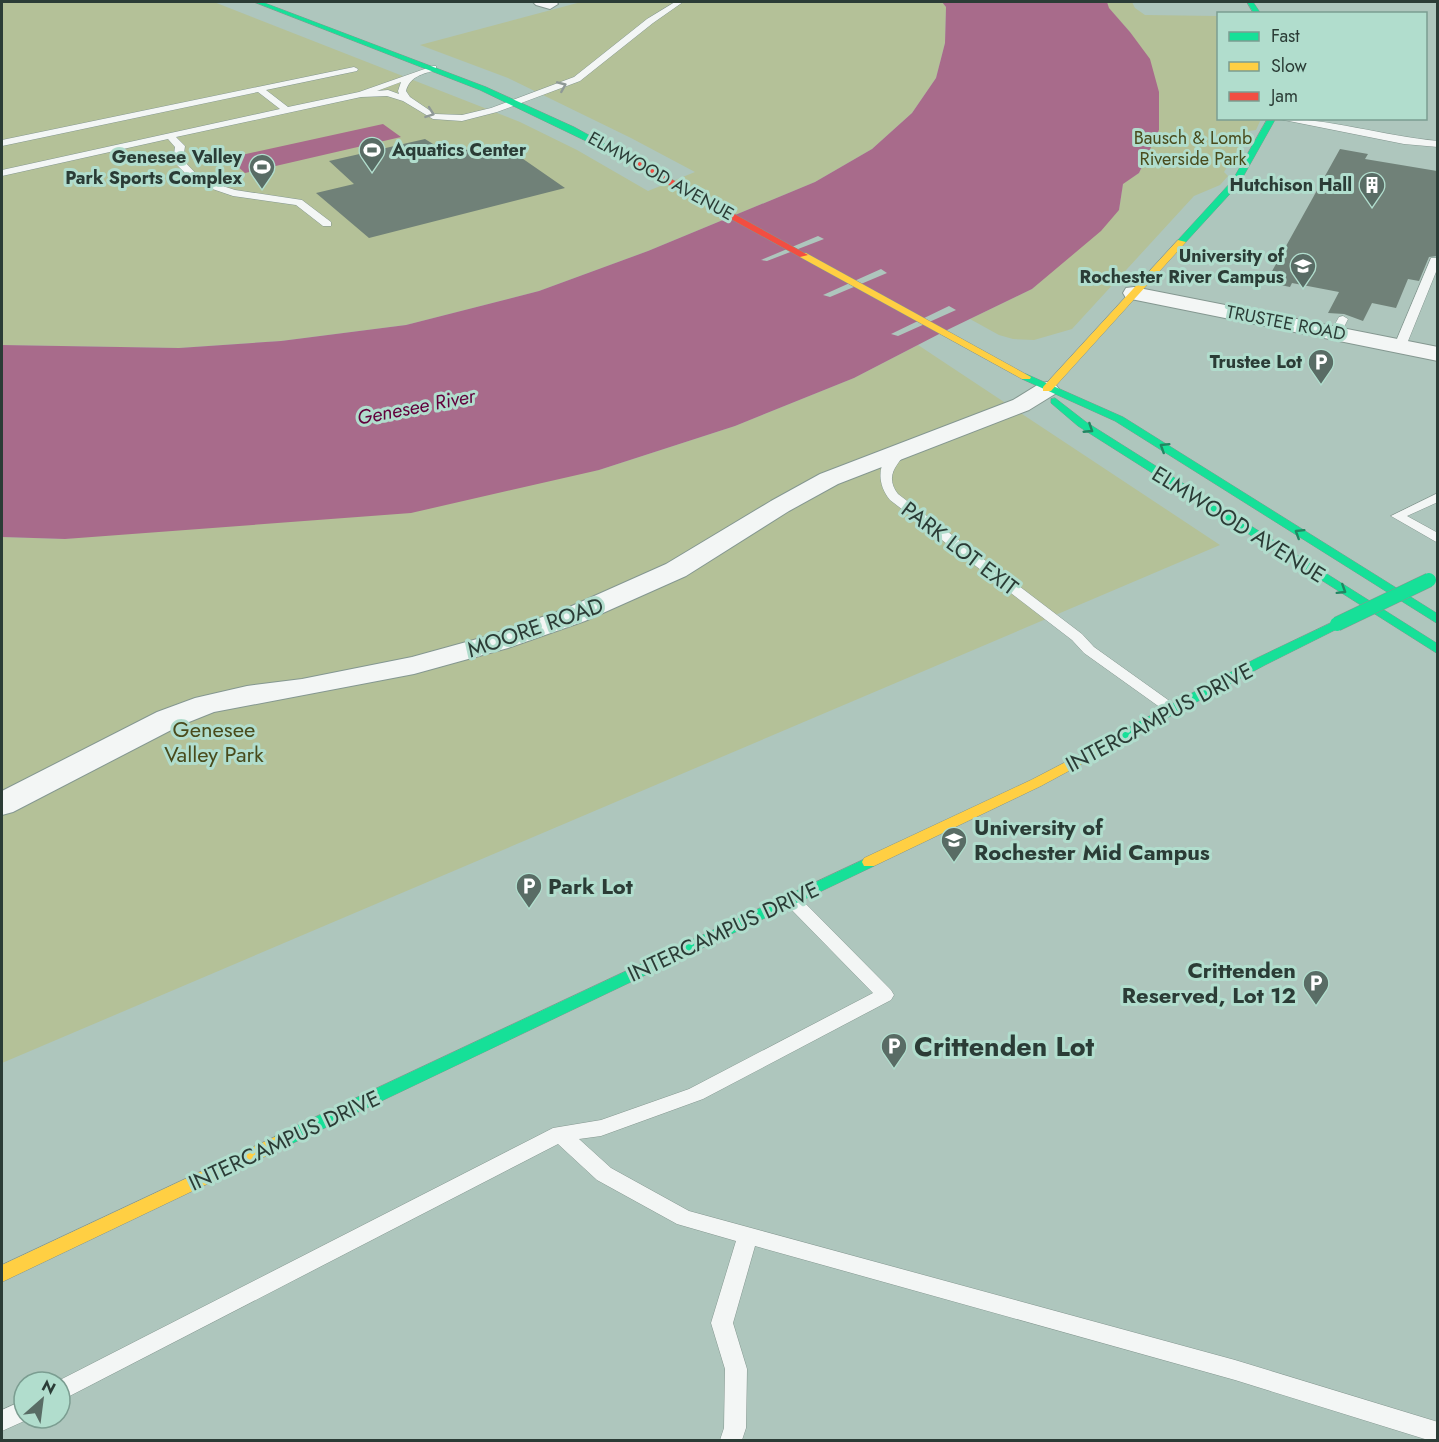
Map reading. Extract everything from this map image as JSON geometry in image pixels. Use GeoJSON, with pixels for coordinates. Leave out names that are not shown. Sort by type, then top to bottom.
{"type":"FeatureCollection","features":[{"type":"Feature","properties":{"kind":"main road","name":"ELMWOOD AVENUE"},"geometry":{"type":"LineString","coordinates":[[257,2],[504,96],[605,145],[1047,389],[1087,403],[1119,418],[1437,620]]}},
{"type":"Feature","properties":{"kind":"main road"},"geometry":{"type":"LineString","coordinates":[[1047,389],[1236,182],[1271,120]]}},
{"type":"Feature","properties":{"kind":"main road","name":"ELMWOOD AVENUE"},"geometry":{"type":"LineString","coordinates":[[1047,389],[1055,402],[1082,424],[1437,651]]}},
{"type":"Feature","properties":{"kind":"main road","name":"INTERCAMPUS DRIVE"},"geometry":{"type":"LineString","coordinates":[[2,1274],[1036,783],[1260,662],[1433,578]]}},
{"type":"Feature","properties":{"kind":"street","name":"TRUSTEE ROAD"},"geometry":{"type":"LineString","coordinates":[[1134,293],[1339,326],[1400,346],[1437,354]]}},
{"type":"Feature","properties":{"kind":"street","name":"MOORE ROAD"},"geometry":{"type":"LineString","coordinates":[[2,804],[168,719],[205,705],[247,695],[302,688],[414,665],[498,642],[575,615],[676,570],[780,506],[829,479],[1021,405],[1047,389]]}},
{"type":"Feature","properties":{"kind":"lane"},"geometry":{"type":"LineString","coordinates":[[361,94],[388,93],[406,99],[426,113],[453,118],[482,114],[577,79],[679,2]]}},
{"type":"Feature","properties":{"kind":"lane"},"geometry":{"type":"LineString","coordinates":[[504,96],[600,60]]}},
{"type":"Feature","properties":{"kind":"lane"},"geometry":{"type":"LineString","coordinates":[[2,173],[361,94],[433,68]]}},
{"type":"Feature","properties":{"kind":"lane"},"geometry":{"type":"LineString","coordinates":[[2,143],[354,69]]}},
{"type":"Feature","properties":{"kind":"lane"},"geometry":{"type":"LineString","coordinates":[[406,99],[402,91],[409,76]]}},
{"type":"Feature","properties":{"kind":"lane"},"geometry":{"type":"LineString","coordinates":[[260,89],[287,111]]}},
{"type":"Feature","properties":{"kind":"lane"},"geometry":{"type":"LineString","coordinates":[[1289,120],[1404,141],[1437,144]]}},
{"type":"Feature","properties":{"kind":"lane"},"geometry":{"type":"LineString","coordinates":[[83,126],[91,134]]}},
{"type":"Feature","properties":{"kind":"lane"},"geometry":{"type":"LineString","coordinates":[[171,136],[180,146],[177,158],[181,166],[198,180],[233,193],[300,202],[327,224]]}},
{"type":"Feature","properties":{"kind":"lane"},"geometry":{"type":"LineString","coordinates":[[99,141],[107,149]]}},
{"type":"Feature","properties":{"kind":"lane"},"geometry":{"type":"LineString","coordinates":[[1400,346],[1435,260]]}},
{"type":"Feature","properties":{"kind":"lane","name":"PARK LOT EXIT"},"geometry":{"type":"LineString","coordinates":[[908,447],[891,461],[887,469],[884,477],[888,491],[1077,638],[1089,650],[1173,710]]}},
{"type":"Feature","properties":{"kind":"lane"},"geometry":{"type":"LineString","coordinates":[[1437,497],[1397,516],[1437,539]]}},
{"type":"Feature","properties":{"kind":"lane"},"geometry":{"type":"LineString","coordinates":[[72,1385],[560,1134],[601,1128],[696,1095],[885,995],[791,899]]}},
{"type":"Feature","properties":{"kind":"lane"},"geometry":{"type":"LineString","coordinates":[[560,1134],[604,1174],[684,1218],[1234,1370],[1437,1432]]}},
{"type":"Feature","properties":{"kind":"lane"},"geometry":{"type":"LineString","coordinates":[[731,1440],[735,1428],[736,1369],[722,1323],[748,1235]]}},
{"type":"Feature","properties":{"kind":"green space"},"geometry":{"type":"Polygon","coordinates":[[[2,2],[214,2],[520,122],[577,150],[648,191],[695,172],[508,78],[420,45],[581,2],[942,2],[946,7],[945,43],[936,78],[912,113],[872,149],[815,182],[648,251],[539,291],[406,325],[281,341],[179,348],[2,345],[2,2]]]}},
{"type":"Feature","properties":{"kind":"green space","name":"Bausch & Lomb Riverside Park"},"geometry":{"type":"Polygon","coordinates":[[[1107,2],[1132,2],[1135,8],[1145,15],[1217,16],[1217,120],[1261,120],[1256,130],[1249,131],[1224,172],[1228,176],[1220,185],[1194,196],[1072,329],[1034,340],[1013,339],[999,335],[970,319],[1032,289],[1119,210],[1123,183],[1139,173],[1158,130],[1159,92],[1130,32],[1108,8],[1107,2]]]}},
{"type":"Feature","properties":{"kind":"green space","name":"Genesee Valley Park"},"geometry":{"type":"Polygon","coordinates":[[[918,345],[1220,545],[2,1063],[2,537],[65,539],[599,470],[735,426],[854,378],[918,345]]]}},
{"type":"Feature","properties":{"kind":"water","name":"Genesee River"},"geometry":{"type":"Polygon","coordinates":[[[942,2],[1107,2],[1109,8],[1150,59],[1159,92],[1159,130],[1139,173],[1123,184],[1119,210],[1101,231],[1032,289],[854,378],[735,426],[599,470],[411,513],[65,539],[2,537],[2,345],[179,348],[281,341],[406,325],[539,291],[648,251],[815,182],[872,149],[912,113],[936,78],[945,43],[946,7],[942,2]],[[818,236],[761,260],[767,261],[824,239],[818,236]],[[881,269],[823,295],[830,297],[887,273],[881,269]],[[949,306],[891,334],[898,336],[956,310],[949,306]]]}},
{"type":"Feature","properties":{"kind":"water"},"geometry":{"type":"Polygon","coordinates":[[[383,124],[401,137],[245,173],[228,158],[383,124]]]}},
{"type":"Feature","properties":{"kind":"building"},"geometry":{"type":"Polygon","coordinates":[[[425,139],[438,147],[470,150],[477,155],[506,147],[565,188],[369,238],[316,193],[354,184],[329,161],[425,139]]]}},
{"type":"Feature","properties":{"kind":"building","name":"Hutchison Hall"},"geometry":{"type":"Polygon","coordinates":[[[1340,149],[1368,154],[1365,159],[1437,171],[1437,256],[1429,257],[1419,281],[1408,279],[1396,308],[1372,303],[1363,321],[1344,314],[1328,313],[1339,292],[1292,283],[1290,287],[1266,282],[1340,149]]]}},
{"type":"Feature","properties":{"kind":"traffic: fast"},"geometry":{"type":"LineString","coordinates":[[257,2],[483,89],[614,151]]}},
{"type":"Feature","properties":{"kind":"traffic: fast"},"geometry":{"type":"LineString","coordinates":[[1250,2],[1257,12]]}},
{"type":"Feature","properties":{"kind":"traffic: fast"},"geometry":{"type":"LineString","coordinates":[[1181,242],[1236,182],[1271,120]]}},
{"type":"Feature","properties":{"kind":"traffic: fast"},"geometry":{"type":"LineString","coordinates":[[1026,377],[1119,419],[1438,620]]}},
{"type":"Feature","properties":{"kind":"traffic: fast"},"geometry":{"type":"LineString","coordinates":[[1055,401],[1082,424],[1438,650]]}},
{"type":"Feature","properties":{"kind":"traffic: fast"},"geometry":{"type":"LineString","coordinates":[[1337,624],[1429,580]]}},
{"type":"Feature","properties":{"kind":"traffic: fast"},"geometry":{"type":"LineString","coordinates":[[1112,742],[1260,662],[1337,624]]}},
{"type":"Feature","properties":{"kind":"traffic: fast"},"geometry":{"type":"LineString","coordinates":[[281,1141],[869,862]]}},
{"type":"Feature","properties":{"kind":"traffic: slow"},"geometry":{"type":"LineString","coordinates":[[1047,389],[1181,242]]}},
{"type":"Feature","properties":{"kind":"traffic: slow"},"geometry":{"type":"LineString","coordinates":[[803,255],[1026,377]]}},
{"type":"Feature","properties":{"kind":"traffic: slow"},"geometry":{"type":"LineString","coordinates":[[869,862],[1036,783],[1112,742]]}},
{"type":"Feature","properties":{"kind":"traffic: slow"},"geometry":{"type":"LineString","coordinates":[[2,1274],[281,1141]]}},
{"type":"Feature","properties":{"kind":"traffic: jam"},"geometry":{"type":"LineString","coordinates":[[614,151],[803,255]]}},
{"type":"Feature","properties":{"kind":"place","name":"Aquatics Center"},"geometry":{"type":"Point","coordinates":[372,173]}},
{"type":"Feature","properties":{"kind":"place","name":"Genesee Valley Park Sports Complex"},"geometry":{"type":"Point","coordinates":[262,190]}},
{"type":"Feature","properties":{"kind":"place","name":"Hutchison Hall"},"geometry":{"type":"Point","coordinates":[1372,208]}},
{"type":"Feature","properties":{"kind":"place","name":"University of Rochester River Campus"},"geometry":{"type":"Point","coordinates":[1303,289]}},
{"type":"Feature","properties":{"kind":"place","name":"Trustee Lot"},"geometry":{"type":"Point","coordinates":[1321,385]}},
{"type":"Feature","properties":{"kind":"place","name":"University of Rochester Mid Campus"},"geometry":{"type":"Point","coordinates":[954,863]}},
{"type":"Feature","properties":{"kind":"place","name":"Park Lot"},"geometry":{"type":"Point","coordinates":[529,909]}},
{"type":"Feature","properties":{"kind":"place","name":"Crittenden Reserved, Lot 12"},"geometry":{"type":"Point","coordinates":[1316,1006]}},
{"type":"Feature","properties":{"kind":"place","name":"Crittenden Lot"},"geometry":{"type":"Point","coordinates":[894,1069]}}]}
